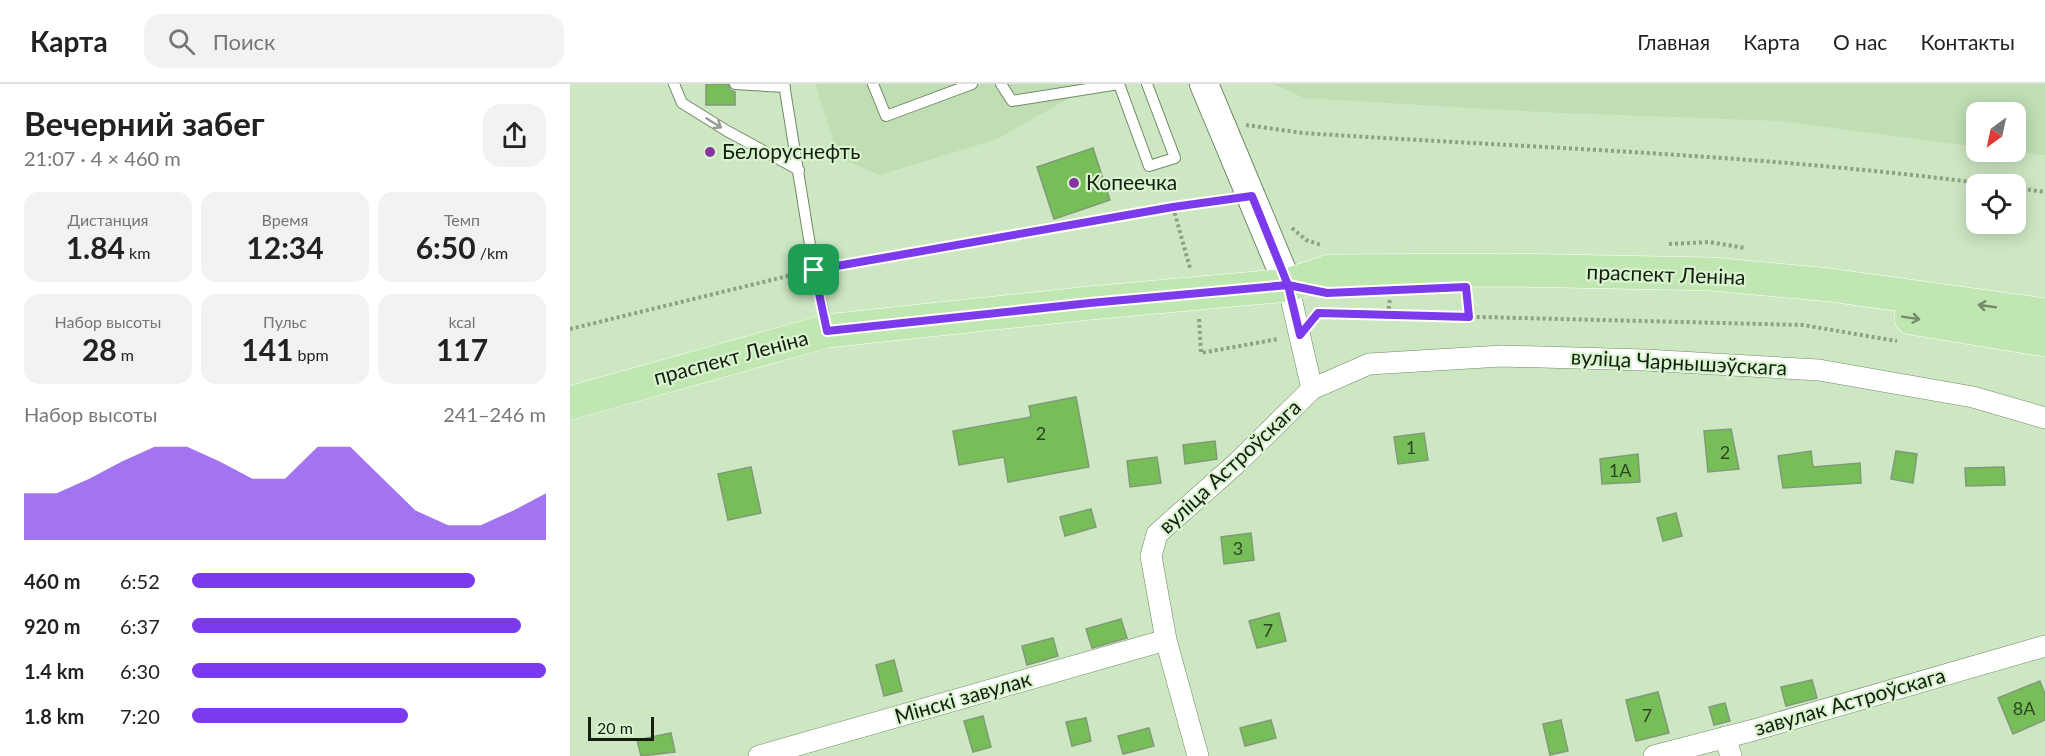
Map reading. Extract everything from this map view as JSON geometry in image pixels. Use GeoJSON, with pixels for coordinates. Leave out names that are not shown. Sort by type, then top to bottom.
{"type":"FeatureCollection","features":[{"type":"Feature","properties":{"kind":"main road"},"geometry":{"type":"LineString","coordinates":[[1204,84],[1288,285]]}},
{"type":"Feature","properties":{"kind":"main road","name":"праспект Леніна"},"geometry":{"type":"LineString","coordinates":[[570,403],[827,331],[1288,285],[1330,271],[1507,270],[1712,274],[1830,285],[2045,315]]}},
{"type":"Feature","properties":{"kind":"main road","name":"праспект Леніна"},"geometry":{"type":"LineString","coordinates":[[1288,285],[1327,293],[1468,302],[1643,288],[1742,294],[1829,304],[2045,340]]}},
{"type":"Feature","properties":{"kind":"street","name":"вуліца Астроўскага"},"geometry":{"type":"LineString","coordinates":[[1198,756],[1166,640],[1151,556],[1157,534],[1238,462],[1312,389],[1288,285]]}},
{"type":"Feature","properties":{"kind":"street","name":"вуліца Чарнышэўскага"},"geometry":{"type":"LineString","coordinates":[[1312,389],[1369,364],[1502,356],[1645,360],[1819,370],[1973,397],[2045,418]]}},
{"type":"Feature","properties":{"kind":"street","name":"Мінскі завулак"},"geometry":{"type":"LineString","coordinates":[[759,756],[1166,640]]}},
{"type":"Feature","properties":{"kind":"street","name":"завулак Астроўскага"},"geometry":{"type":"LineString","coordinates":[[1654,756],[1728,746],[2045,646]]}},
{"type":"Feature","properties":{"kind":"lane"},"geometry":{"type":"LineString","coordinates":[[674,84],[682,103],[727,131],[799,170]]}},
{"type":"Feature","properties":{"kind":"lane"},"geometry":{"type":"LineString","coordinates":[[735,84],[784,86],[814,270],[827,331]]}},
{"type":"Feature","properties":{"kind":"lane"},"geometry":{"type":"LineString","coordinates":[[873,84],[886,116],[972,84]]}},
{"type":"Feature","properties":{"kind":"lane"},"geometry":{"type":"LineString","coordinates":[[1001,84],[1012,101],[1119,84],[1149,166],[1175,158],[1147,84]]}},
{"type":"Feature","properties":{"kind":"path"},"geometry":{"type":"LineString","coordinates":[[1245,125],[1314,133],[1662,153],[1899,173],[1966,181]]}},
{"type":"Feature","properties":{"kind":"path"},"geometry":{"type":"LineString","coordinates":[[2026,189],[2045,192]]}},
{"type":"Feature","properties":{"kind":"path"},"geometry":{"type":"LineString","coordinates":[[570,329],[814,270],[1173,207],[1252,196]]}},
{"type":"Feature","properties":{"kind":"path"},"geometry":{"type":"LineString","coordinates":[[1284,222],[1306,240],[1326,247]]}},
{"type":"Feature","properties":{"kind":"path"},"geometry":{"type":"LineString","coordinates":[[1662,244],[1710,242],[1756,249]]}},
{"type":"Feature","properties":{"kind":"path"},"geometry":{"type":"LineString","coordinates":[[1201,353],[1300,335],[1318,313],[1468,302],[1803,325],[1907,343]]}},
{"type":"Feature","properties":{"kind":"shaded area"},"geometry":{"type":"Polygon","coordinates":[[[815,84],[1094,84],[997,139],[880,175],[839,158],[815,84]]]}},
{"type":"Feature","properties":{"kind":"shaded area"},"geometry":{"type":"Polygon","coordinates":[[[1273,84],[2045,84],[2045,155],[2026,153],[2026,102],[1966,102],[1966,146],[1780,121],[1540,112],[1304,98],[1273,84]]]}},
{"type":"Feature","properties":{"kind":"building"},"geometry":{"type":"Polygon","coordinates":[[[706,84],[728,84],[730,90],[735,92],[735,105],[706,105],[706,84]]]}},
{"type":"Feature","properties":{"kind":"building","name":"Копеечка"},"geometry":{"type":"Polygon","coordinates":[[[1093,148],[1110,200],[1054,219],[1037,167],[1093,148]]]}},
{"type":"Feature","properties":{"kind":"building"},"geometry":{"type":"Polygon","coordinates":[[[1076,397],[1089,467],[1008,482],[1004,457],[959,465],[953,431],[1031,417],[1029,406],[1076,397]]]}},
{"type":"Feature","properties":{"kind":"building"},"geometry":{"type":"Polygon","coordinates":[[[1731,429],[1739,469],[1708,472],[1704,431],[1731,429]]]}},
{"type":"Feature","properties":{"kind":"building"},"geometry":{"type":"Polygon","coordinates":[[[1424,433],[1428,460],[1398,464],[1394,437],[1424,433]]]}},
{"type":"Feature","properties":{"kind":"building"},"geometry":{"type":"Polygon","coordinates":[[[1215,441],[1217,459],[1185,464],[1183,445],[1215,441]]]}},
{"type":"Feature","properties":{"kind":"building"},"geometry":{"type":"Polygon","coordinates":[[[1811,451],[1813,467],[1860,463],[1861,483],[1783,488],[1778,456],[1811,451]]]}},
{"type":"Feature","properties":{"kind":"building"},"geometry":{"type":"Polygon","coordinates":[[[1896,451],[1917,454],[1913,483],[1891,479],[1896,451]]]}},
{"type":"Feature","properties":{"kind":"building"},"geometry":{"type":"Polygon","coordinates":[[[1638,454],[1640,482],[1602,484],[1600,459],[1638,454]]]}},
{"type":"Feature","properties":{"kind":"building"},"geometry":{"type":"Polygon","coordinates":[[[1157,457],[1161,483],[1130,487],[1127,461],[1157,457]]]}},
{"type":"Feature","properties":{"kind":"building"},"geometry":{"type":"Polygon","coordinates":[[[751,467],[761,513],[728,520],[718,474],[751,467]]]}},
{"type":"Feature","properties":{"kind":"building"},"geometry":{"type":"Polygon","coordinates":[[[2004,467],[2005,485],[1966,486],[1965,468],[2004,467]]]}},
{"type":"Feature","properties":{"kind":"building"},"geometry":{"type":"Polygon","coordinates":[[[1091,509],[1096,527],[1065,536],[1060,517],[1091,509]]]}},
{"type":"Feature","properties":{"kind":"building"},"geometry":{"type":"Polygon","coordinates":[[[1676,513],[1682,536],[1663,541],[1657,518],[1676,513]]]}},
{"type":"Feature","properties":{"kind":"building"},"geometry":{"type":"Polygon","coordinates":[[[1251,533],[1254,560],[1224,564],[1221,537],[1251,533]]]}},
{"type":"Feature","properties":{"kind":"building"},"geometry":{"type":"Polygon","coordinates":[[[1279,613],[1286,641],[1257,648],[1249,621],[1279,613]]]}},
{"type":"Feature","properties":{"kind":"building"},"geometry":{"type":"Polygon","coordinates":[[[1121,619],[1127,638],[1092,648],[1086,629],[1121,619]]]}},
{"type":"Feature","properties":{"kind":"building"},"geometry":{"type":"Polygon","coordinates":[[[1053,638],[1058,656],[1027,665],[1022,646],[1053,638]]]}},
{"type":"Feature","properties":{"kind":"building"},"geometry":{"type":"Polygon","coordinates":[[[894,660],[902,691],[884,696],[876,665],[894,660]]]}},
{"type":"Feature","properties":{"kind":"building"},"geometry":{"type":"Polygon","coordinates":[[[1812,680],[1817,698],[1786,706],[1781,687],[1812,680]]]}},
{"type":"Feature","properties":{"kind":"building"},"geometry":{"type":"Polygon","coordinates":[[[2040,681],[2045,694],[2045,720],[2013,734],[1998,698],[2040,681]]]}},
{"type":"Feature","properties":{"kind":"building"},"geometry":{"type":"Polygon","coordinates":[[[1658,692],[1669,733],[1636,741],[1626,700],[1658,692]]]}},
{"type":"Feature","properties":{"kind":"building"},"geometry":{"type":"Polygon","coordinates":[[[1725,703],[1730,721],[1714,725],[1709,707],[1725,703]]]}},
{"type":"Feature","properties":{"kind":"building"},"geometry":{"type":"Polygon","coordinates":[[[983,716],[991,747],[973,752],[964,721],[983,716]]]}},
{"type":"Feature","properties":{"kind":"building"},"geometry":{"type":"Polygon","coordinates":[[[1086,718],[1091,741],[1072,746],[1066,722],[1086,718]]]}},
{"type":"Feature","properties":{"kind":"building"},"geometry":{"type":"Polygon","coordinates":[[[1271,720],[1276,738],[1245,746],[1240,728],[1271,720]]]}},
{"type":"Feature","properties":{"kind":"building"},"geometry":{"type":"Polygon","coordinates":[[[1561,720],[1568,751],[1550,755],[1543,724],[1561,720]]]}},
{"type":"Feature","properties":{"kind":"building"},"geometry":{"type":"Polygon","coordinates":[[[1149,728],[1154,746],[1123,754],[1118,736],[1149,728]]]}},
{"type":"Feature","properties":{"kind":"building"},"geometry":{"type":"Polygon","coordinates":[[[671,733],[675,752],[641,756],[637,740],[671,733]]]}},
{"type":"Feature","properties":{"kind":"place","name":"Белоруснефть"},"geometry":{"type":"Point","coordinates":[710,152]}},
{"type":"Feature","properties":{"kind":"place","name":"Копеечка"},"geometry":{"type":"Point","coordinates":[1074,183]}},
{"type":"Feature","properties":{"kind":"route"},"geometry":{"type":"LineString","coordinates":[[814,270],[827,331],[1288,285],[1300,335],[1318,313],[1469,317],[1466,287],[1327,293],[1288,285],[1252,196],[1173,207],[814,270]]}}]}
